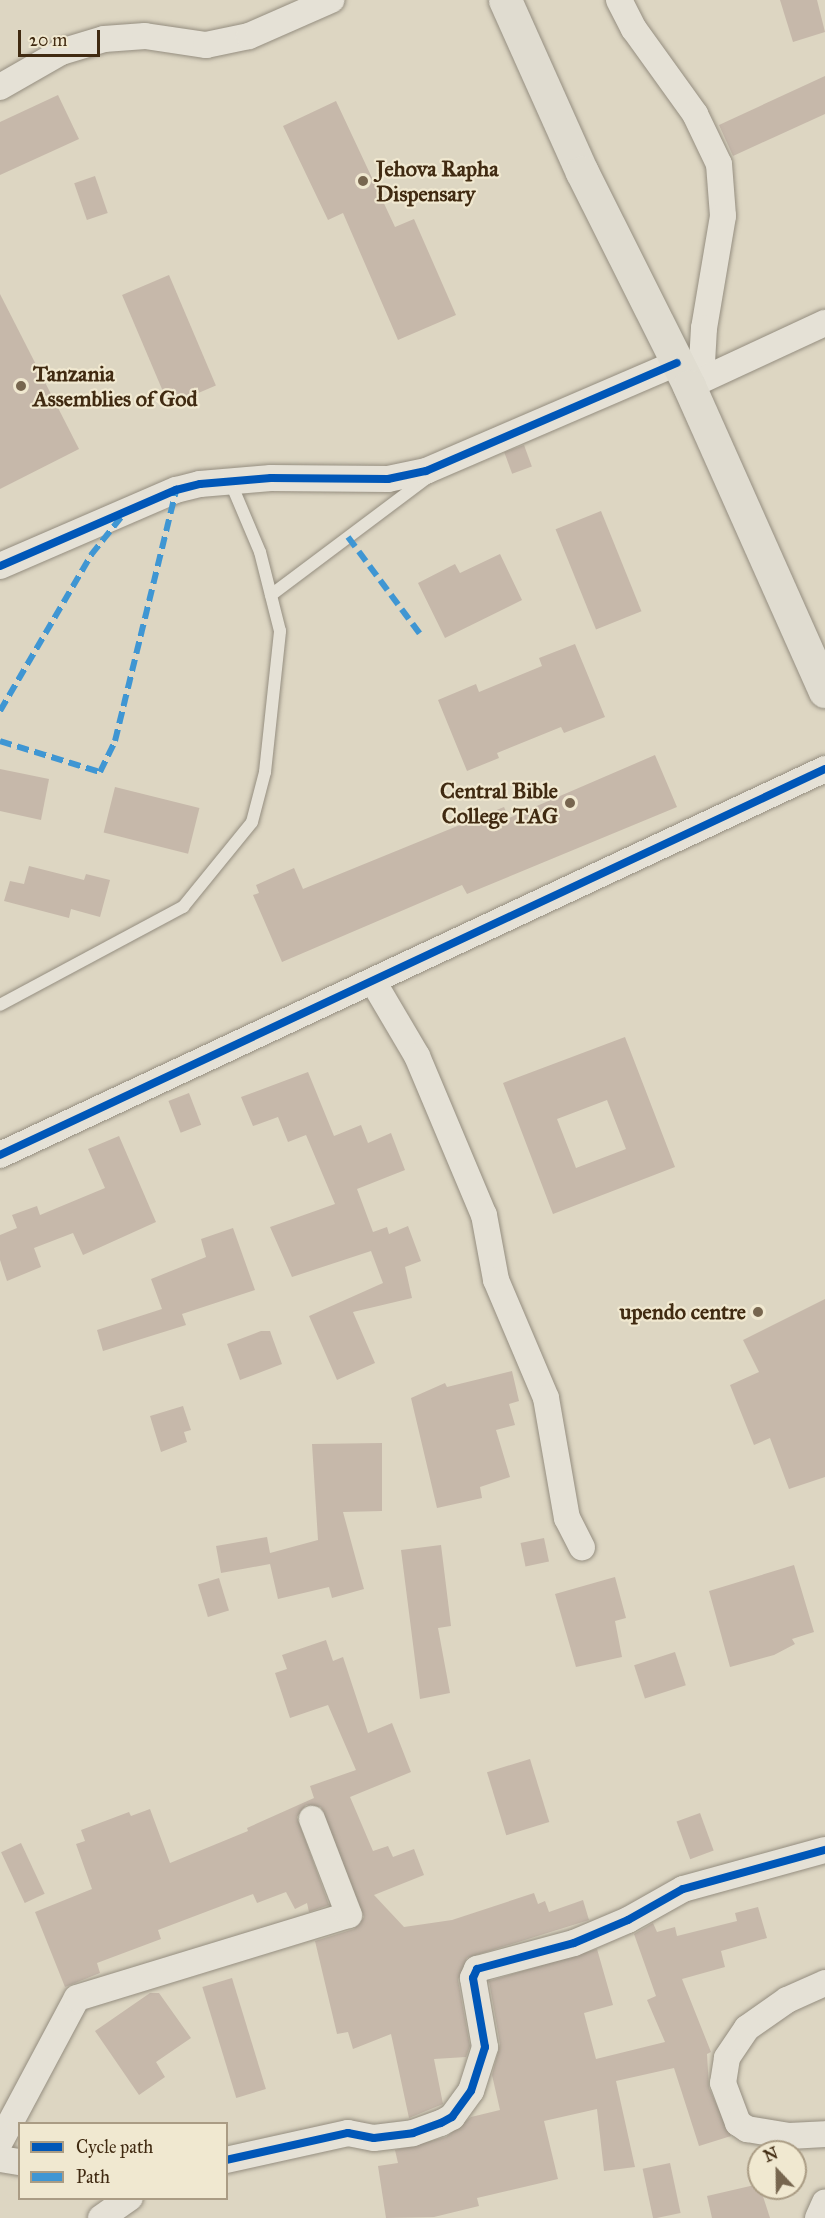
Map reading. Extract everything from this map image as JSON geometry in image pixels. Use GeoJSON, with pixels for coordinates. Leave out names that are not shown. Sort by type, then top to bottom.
{"type":"FeatureCollection","features":[{"type":"Feature","properties":{"kind":"highway"},"geometry":{"type":"LineString","coordinates":[[505,0],[582,172],[689,376],[825,691]]}},
{"type":"Feature","properties":{"kind":"street"},"geometry":{"type":"LineString","coordinates":[[0,87],[61,52],[104,39],[146,36],[206,45],[249,36],[331,0]]}},
{"type":"Feature","properties":{"kind":"street"},"geometry":{"type":"LineString","coordinates":[[619,0],[634,29],[695,114],[719,164],[723,216],[704,328],[689,376]]}},
{"type":"Feature","properties":{"kind":"street"},"geometry":{"type":"LineString","coordinates":[[0,566],[176,490],[230,481],[388,479],[448,462],[689,376],[825,322]]}},
{"type":"Feature","properties":{"kind":"street"},"geometry":{"type":"LineString","coordinates":[[0,1155],[374,983],[825,769]]}},
{"type":"Feature","properties":{"kind":"street"},"geometry":{"type":"LineString","coordinates":[[374,983],[417,1056],[484,1215],[496,1280],[546,1398],[567,1518],[582,1547]]}},
{"type":"Feature","properties":{"kind":"street"},"geometry":{"type":"LineString","coordinates":[[0,2142],[77,1998],[349,1915],[312,1819]]}},
{"type":"Feature","properties":{"kind":"street"},"geometry":{"type":"LineString","coordinates":[[228,2160],[348,2133],[374,2138],[413,2133],[441,2123],[452,2117],[471,2091],[485,2047],[473,1978],[477,1969],[574,1943],[628,1920],[683,1889],[825,1850]]}},
{"type":"Feature","properties":{"kind":"street"},"geometry":{"type":"LineString","coordinates":[[825,1983],[780,2004],[747,2028],[728,2058],[723,2083],[738,2122],[747,2129],[789,2136],[825,2134]]}},
{"type":"Feature","properties":{"kind":"street"},"geometry":{"type":"LineString","coordinates":[[0,2159],[18,2162]]}},
{"type":"Feature","properties":{"kind":"street"},"geometry":{"type":"LineString","coordinates":[[100,2218],[128,2200]]}},
{"type":"Feature","properties":{"kind":"street"},"geometry":{"type":"LineString","coordinates":[[818,2218],[825,2202]]}},
{"type":"Feature","properties":{"kind":"lane"},"geometry":{"type":"LineString","coordinates":[[271,595],[448,462]]}},
{"type":"Feature","properties":{"kind":"lane"},"geometry":{"type":"LineString","coordinates":[[0,1005],[183,907],[252,822],[265,772],[280,631],[260,552],[230,481]]}},
{"type":"Feature","properties":{"kind":"building"},"geometry":{"type":"Polygon","coordinates":[[[780,0],[817,0],[825,32],[793,42],[780,0]]]}},
{"type":"Feature","properties":{"kind":"building"},"geometry":{"type":"Polygon","coordinates":[[[825,76],[825,114],[733,156],[719,125],[825,76]]]}},
{"type":"Feature","properties":{"kind":"building"},"geometry":{"type":"Polygon","coordinates":[[[58,95],[79,139],[0,175],[0,122],[58,95]]]}},
{"type":"Feature","properties":{"kind":"building"},"geometry":{"type":"Polygon","coordinates":[[[336,101],[395,227],[414,219],[456,315],[398,340],[343,213],[328,220],[283,126],[336,101]]]}},
{"type":"Feature","properties":{"kind":"building"},"geometry":{"type":"Polygon","coordinates":[[[95,176],[108,213],[87,220],[74,183],[95,176]]]}},
{"type":"Feature","properties":{"kind":"building"},"geometry":{"type":"Polygon","coordinates":[[[169,275],[216,385],[169,405],[122,295],[169,275]]]}},
{"type":"Feature","properties":{"kind":"building"},"geometry":{"type":"Polygon","coordinates":[[[0,294],[79,449],[0,489],[0,294]]]}},
{"type":"Feature","properties":{"kind":"building"},"geometry":{"type":"Polygon","coordinates":[[[524,445],[532,467],[512,474],[504,452],[524,445]]]}},
{"type":"Feature","properties":{"kind":"building"},"geometry":{"type":"Polygon","coordinates":[[[601,511],[641,611],[596,629],[556,529],[601,511]]]}},
{"type":"Feature","properties":{"kind":"building"},"geometry":{"type":"Polygon","coordinates":[[[500,554],[522,600],[445,638],[418,583],[455,564],[460,573],[500,554]]]}},
{"type":"Feature","properties":{"kind":"building"},"geometry":{"type":"Polygon","coordinates":[[[575,644],[605,717],[564,733],[561,727],[497,753],[499,758],[467,771],[438,700],[476,684],[479,692],[542,666],[539,658],[575,644]]]}},
{"type":"Feature","properties":{"kind":"building"},"geometry":{"type":"Polygon","coordinates":[[[655,755],[677,807],[467,894],[462,885],[282,962],[253,895],[259,893],[256,885],[294,868],[303,889],[504,807],[509,818],[655,755]]]}},
{"type":"Feature","properties":{"kind":"building"},"geometry":{"type":"Polygon","coordinates":[[[0,769],[49,779],[41,820],[0,811],[0,769]]]}},
{"type":"Feature","properties":{"kind":"building"},"geometry":{"type":"Polygon","coordinates":[[[115,787],[199,808],[188,854],[104,833],[115,787]]]}},
{"type":"Feature","properties":{"kind":"building"},"geometry":{"type":"Polygon","coordinates":[[[29,866],[84,880],[86,874],[110,880],[100,917],[71,909],[69,918],[4,901],[10,881],[24,884],[29,866]]]}},
{"type":"Feature","properties":{"kind":"building"},"geometry":{"type":"Polygon","coordinates":[[[625,1037],[675,1167],[553,1214],[503,1083],[625,1037]],[[607,1100],[557,1119],[576,1168],[626,1149],[607,1100]]]}},
{"type":"Feature","properties":{"kind":"building"},"geometry":{"type":"Polygon","coordinates":[[[308,1072],[334,1136],[361,1125],[368,1143],[391,1133],[405,1170],[357,1189],[373,1232],[387,1227],[389,1234],[408,1226],[421,1261],[405,1267],[412,1298],[353,1312],[375,1363],[337,1380],[309,1316],[383,1283],[371,1251],[292,1277],[270,1227],[335,1204],[306,1135],[288,1142],[278,1117],[253,1126],[241,1097],[308,1072]]]}},
{"type":"Feature","properties":{"kind":"building"},"geometry":{"type":"Polygon","coordinates":[[[189,1093],[201,1125],[181,1133],[168,1101],[189,1093]]]}},
{"type":"Feature","properties":{"kind":"building"},"geometry":{"type":"Polygon","coordinates":[[[119,1136],[156,1222],[83,1255],[73,1233],[34,1248],[41,1267],[7,1281],[0,1260],[0,1235],[17,1228],[12,1215],[37,1206],[40,1215],[105,1188],[88,1149],[119,1136]]]}},
{"type":"Feature","properties":{"kind":"building"},"geometry":{"type":"Polygon","coordinates":[[[233,1228],[255,1290],[182,1314],[186,1325],[103,1351],[97,1330],[162,1309],[151,1279],[206,1257],[201,1239],[233,1228]]]}},
{"type":"Feature","properties":{"kind":"building"},"geometry":{"type":"Polygon","coordinates":[[[825,1299],[825,1477],[789,1489],[770,1438],[754,1445],[730,1385],[759,1372],[743,1340],[825,1299]]]}},
{"type":"Feature","properties":{"kind":"building"},"geometry":{"type":"Polygon","coordinates":[[[261,1331],[270,1331],[282,1364],[240,1380],[227,1344],[261,1331]]]}},
{"type":"Feature","properties":{"kind":"building"},"geometry":{"type":"Polygon","coordinates":[[[512,1371],[519,1401],[509,1404],[515,1425],[496,1430],[510,1477],[480,1487],[482,1498],[437,1508],[411,1398],[445,1383],[447,1387],[512,1371]]]}},
{"type":"Feature","properties":{"kind":"building"},"geometry":{"type":"Polygon","coordinates":[[[183,1406],[191,1430],[184,1432],[187,1442],[161,1452],[150,1416],[183,1406]]]}},
{"type":"Feature","properties":{"kind":"building"},"geometry":{"type":"Polygon","coordinates":[[[382,1443],[382,1511],[343,1512],[364,1589],[332,1598],[329,1587],[278,1599],[270,1564],[221,1573],[216,1546],[267,1537],[270,1553],[318,1540],[312,1444],[382,1443]]]}},
{"type":"Feature","properties":{"kind":"building"},"geometry":{"type":"Polygon","coordinates":[[[544,1538],[549,1561],[526,1566],[521,1543],[544,1538]]]}},
{"type":"Feature","properties":{"kind":"building"},"geometry":{"type":"Polygon","coordinates":[[[441,1545],[451,1626],[438,1628],[450,1693],[420,1699],[401,1550],[441,1545]]]}},
{"type":"Feature","properties":{"kind":"building"},"geometry":{"type":"Polygon","coordinates":[[[794,1565],[814,1632],[792,1639],[795,1644],[774,1655],[730,1667],[709,1591],[794,1565]]]}},
{"type":"Feature","properties":{"kind":"building"},"geometry":{"type":"Polygon","coordinates":[[[615,1577],[626,1618],[615,1621],[622,1657],[576,1667],[555,1594],[615,1577]]]}},
{"type":"Feature","properties":{"kind":"building"},"geometry":{"type":"Polygon","coordinates":[[[219,1578],[229,1611],[208,1617],[198,1584],[219,1578]]]}},
{"type":"Feature","properties":{"kind":"building"},"geometry":{"type":"Polygon","coordinates":[[[326,1640],[333,1661],[343,1657],[368,1733],[392,1723],[411,1772],[350,1797],[373,1851],[388,1846],[393,1857],[414,1849],[424,1875],[374,1895],[404,1927],[452,1920],[534,1893],[538,1904],[545,1901],[549,1912],[583,1900],[589,1920],[467,1958],[458,1980],[470,2046],[466,2057],[434,2059],[443,2104],[409,2118],[391,2034],[353,2049],[348,2032],[337,2034],[315,1941],[354,1929],[364,1917],[321,1807],[306,1805],[297,1817],[329,1905],[309,1912],[307,1903],[295,1909],[286,1892],[257,1903],[253,1894],[158,1930],[161,1939],[97,1963],[100,1973],[65,1987],[35,1912],[92,1889],[76,1844],[85,1841],[81,1830],[129,1812],[131,1816],[150,1809],[170,1863],[248,1831],[247,1828],[314,1798],[310,1786],[356,1770],[328,1705],[290,1718],[275,1673],[287,1669],[282,1655],[326,1640]]]}},
{"type":"Feature","properties":{"kind":"building"},"geometry":{"type":"Polygon","coordinates":[[[675,1652],[686,1685],[645,1699],[634,1665],[675,1652]]]}},
{"type":"Feature","properties":{"kind":"building"},"geometry":{"type":"Polygon","coordinates":[[[530,1759],[549,1822],[506,1835],[487,1772],[530,1759]]]}},
{"type":"Feature","properties":{"kind":"building"},"geometry":{"type":"Polygon","coordinates":[[[700,1813],[714,1851],[690,1859],[677,1822],[700,1813]]]}},
{"type":"Feature","properties":{"kind":"building"},"geometry":{"type":"Polygon","coordinates":[[[21,1843],[45,1894],[25,1903],[1,1852],[21,1843]]]}},
{"type":"Feature","properties":{"kind":"building"},"geometry":{"type":"Polygon","coordinates":[[[758,1907],[767,1938],[721,1951],[725,1967],[682,1979],[711,2052],[707,2054],[709,2088],[731,2136],[699,2146],[674,2068],[616,2081],[635,2167],[604,2171],[597,2109],[544,2121],[558,2179],[477,2198],[479,2206],[434,2217],[386,2218],[378,2166],[398,2163],[395,2150],[446,2137],[471,2117],[500,2110],[492,2075],[500,2044],[489,1981],[597,1949],[613,2005],[584,2013],[596,2059],[665,2042],[647,2000],[656,1996],[634,1934],[653,1923],[657,1932],[675,1927],[677,1936],[737,1921],[735,1913],[758,1907]]]}},
{"type":"Feature","properties":{"kind":"building"},"geometry":{"type":"Polygon","coordinates":[[[232,1978],[266,2089],[236,2098],[202,1987],[232,1978]]]}},
{"type":"Feature","properties":{"kind":"building"},"geometry":{"type":"Polygon","coordinates":[[[150,1993],[159,1993],[191,2038],[156,2062],[165,2077],[139,2095],[95,2031],[150,1993]]]}},
{"type":"Feature","properties":{"kind":"building"},"geometry":{"type":"Polygon","coordinates":[[[670,2163],[681,2213],[653,2218],[643,2169],[670,2163]]]}},
{"type":"Feature","properties":{"kind":"building"},"geometry":{"type":"Polygon","coordinates":[[[747,2187],[747,2200],[764,2200],[770,2218],[712,2218],[707,2196],[747,2187]]]}},
{"type":"Feature","properties":{"kind":"marked path"},"geometry":{"type":"LineString","coordinates":[[0,741],[100,772],[115,741],[176,490]]}},
{"type":"Feature","properties":{"kind":"marked path"},"geometry":{"type":"LineString","coordinates":[[0,711],[91,555],[122,516]]}},
{"type":"Feature","properties":{"kind":"marked path"},"geometry":{"type":"LineString","coordinates":[[348,537],[420,634]]}},
{"type":"Feature","properties":{"kind":"cycle path"},"geometry":{"type":"LineString","coordinates":[[0,566],[176,490],[200,484],[271,478],[388,479],[426,471],[677,363]]}},
{"type":"Feature","properties":{"kind":"cycle path"},"geometry":{"type":"LineString","coordinates":[[0,1155],[825,769]]}},
{"type":"Feature","properties":{"kind":"cycle path"},"geometry":{"type":"LineString","coordinates":[[228,2160],[348,2133],[374,2138],[413,2133],[441,2123],[452,2117],[471,2091],[485,2047],[473,1978],[477,1969],[574,1943],[628,1920],[683,1889],[825,1850]]}},
{"type":"Feature","properties":{"kind":"place","name":"Jehova Rapha Dispensary"},"geometry":{"type":"Point","coordinates":[363,181]}},
{"type":"Feature","properties":{"kind":"place","name":"Tanzania Assemblies of God"},"geometry":{"type":"Point","coordinates":[21,386]}},
{"type":"Feature","properties":{"kind":"place","name":"Central Bible College TAG"},"geometry":{"type":"Point","coordinates":[570,803]}},
{"type":"Feature","properties":{"kind":"place","name":"upendo centre"},"geometry":{"type":"Point","coordinates":[758,1312]}}]}
